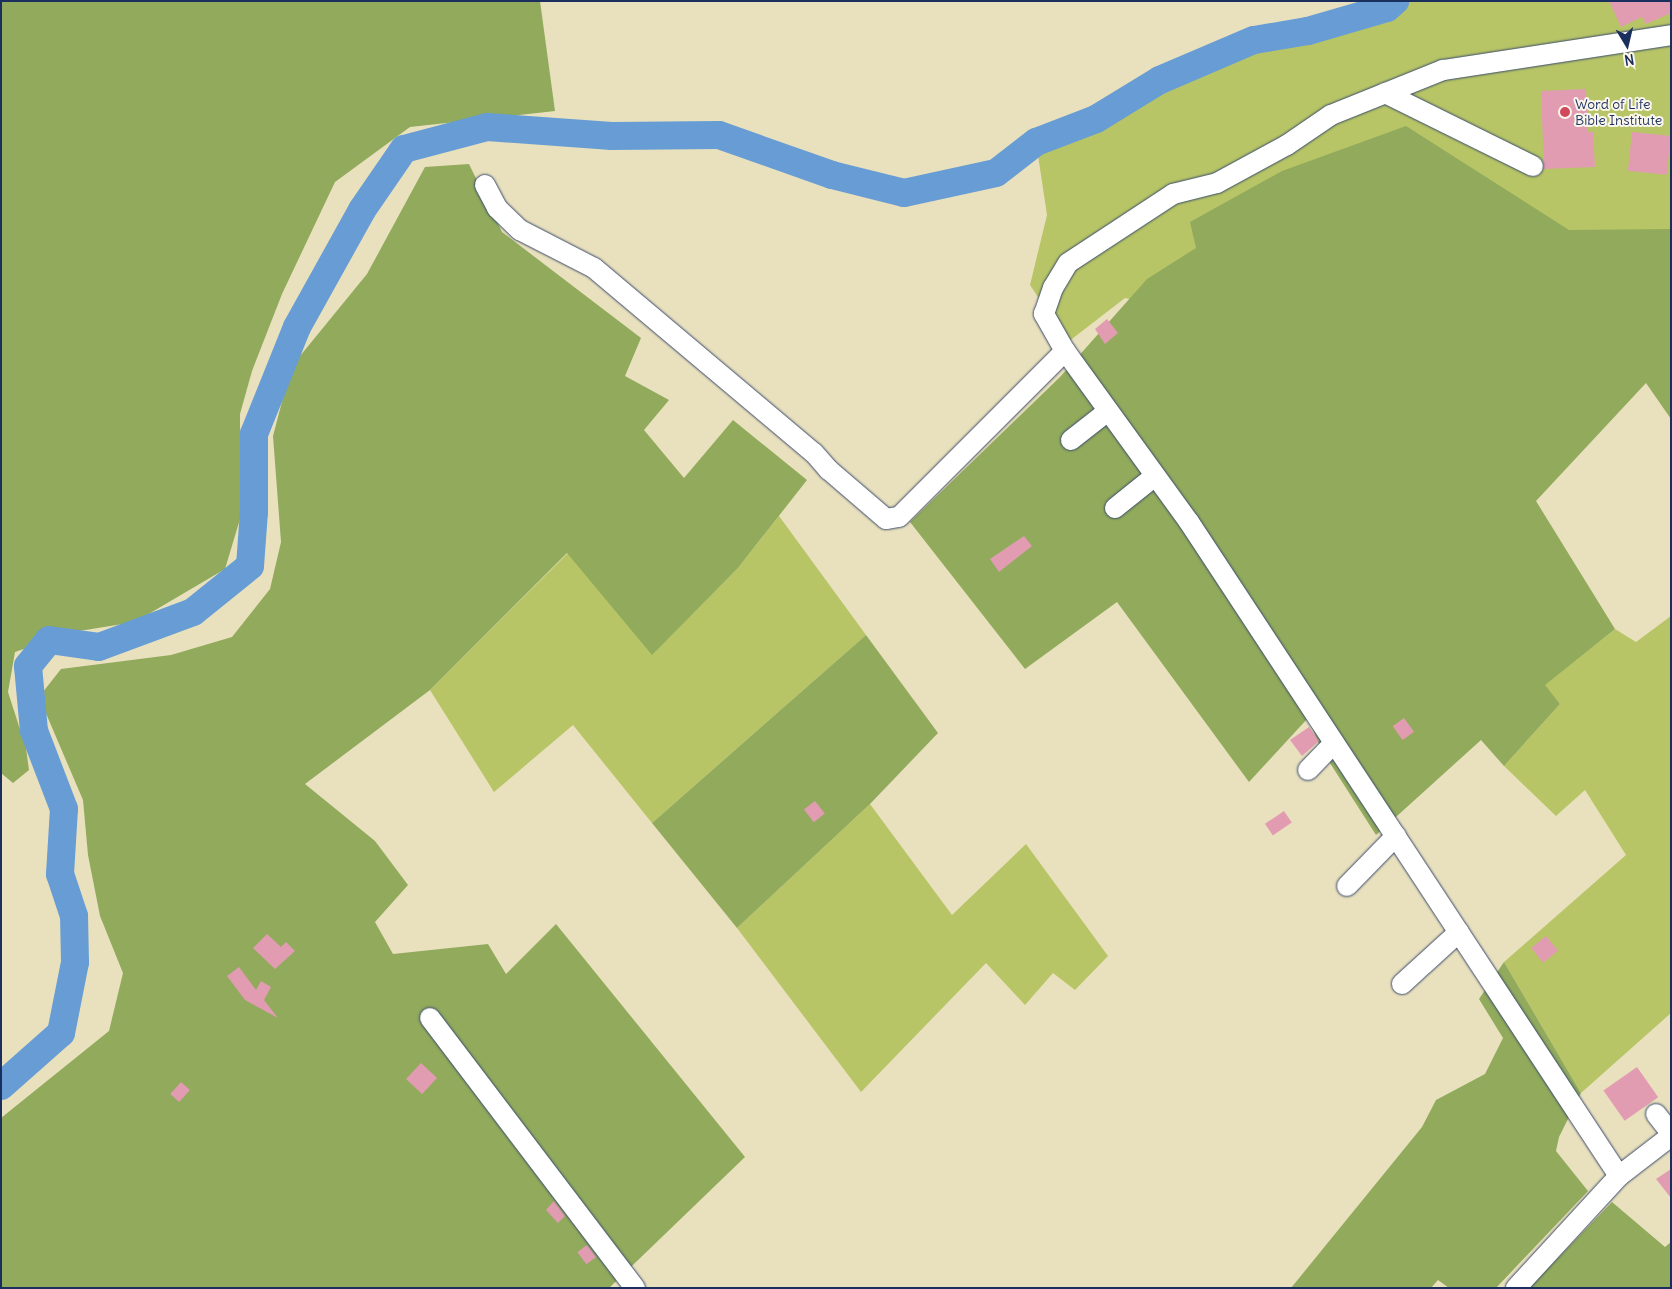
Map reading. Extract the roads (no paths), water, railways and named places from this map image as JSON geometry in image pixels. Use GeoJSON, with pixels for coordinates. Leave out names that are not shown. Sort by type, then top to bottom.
{"type":"FeatureCollection","features":[{"type":"Feature","properties":{"kind":"street"},"geometry":{"type":"LineString","coordinates":[[1619,1176],[1334,743],[1155,476],[1065,351],[1044,314],[1053,288],[1068,263],[1173,194],[1217,183],[1286,144],[1331,115],[1443,70],[1671,35]]}},
{"type":"Feature","properties":{"kind":"street"},"geometry":{"type":"LineString","coordinates":[[1384,93],[1534,166]]}},
{"type":"Feature","properties":{"kind":"street"},"geometry":{"type":"LineString","coordinates":[[485,185],[497,208],[520,230],[594,268],[814,453],[829,470],[886,519],[900,517],[1065,351]]}},
{"type":"Feature","properties":{"kind":"street"},"geometry":{"type":"LineString","coordinates":[[1071,440],[1108,411]]}},
{"type":"Feature","properties":{"kind":"street"},"geometry":{"type":"LineString","coordinates":[[1115,508],[1155,476]]}},
{"type":"Feature","properties":{"kind":"street"},"geometry":{"type":"LineString","coordinates":[[1308,770],[1334,743]]}},
{"type":"Feature","properties":{"kind":"street"},"geometry":{"type":"LineString","coordinates":[[1347,886],[1396,836]]}},
{"type":"Feature","properties":{"kind":"street"},"geometry":{"type":"LineString","coordinates":[[1402,984],[1459,932]]}},
{"type":"Feature","properties":{"kind":"street"},"geometry":{"type":"LineString","coordinates":[[430,1018],[635,1288]]}},
{"type":"Feature","properties":{"kind":"street"},"geometry":{"type":"LineString","coordinates":[[1516,1288],[1619,1176],[1671,1135],[1656,1114]]}},
{"type":"Feature","properties":{"kind":"waterway"},"geometry":{"type":"LineString","coordinates":[[1,1086],[61,1033],[75,962],[74,916],[60,874],[64,809],[34,731],[28,666],[49,640],[99,647],[193,612],[250,566],[254,512],[254,434],[297,327],[362,210],[404,149],[487,127],[612,136],[719,135],[832,175],[904,193],[996,173],[1036,142],[1096,119],[1160,80],[1254,40],[1308,31],[1387,8],[1395,1]]}},
{"type":"Feature","properties":{"kind":"place","name":"Word of Life Bible Institute"},"geometry":{"type":"Point","coordinates":[1565,112]}}]}
